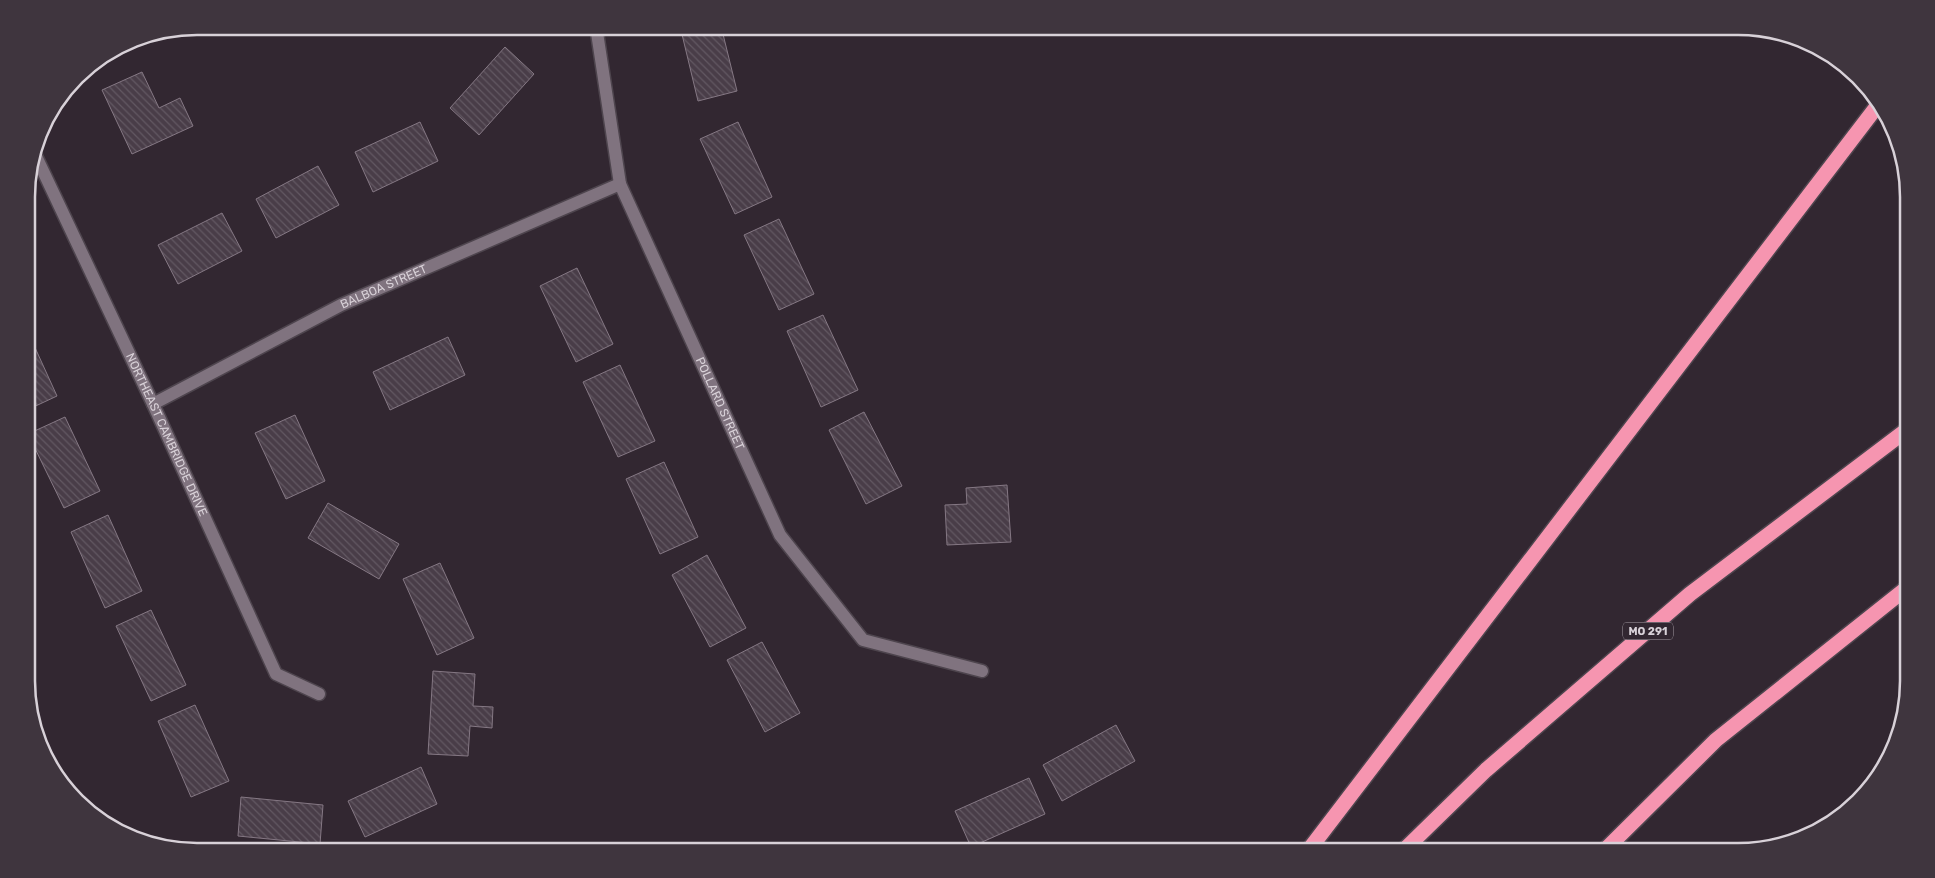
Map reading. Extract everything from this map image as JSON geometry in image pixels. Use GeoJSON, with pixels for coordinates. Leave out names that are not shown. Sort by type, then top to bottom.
{"type":"FeatureCollection","features":[{"type":"Feature","properties":{"kind":"highway"},"geometry":{"type":"LineString","coordinates":[[1315,843],[1874,109]]}},
{"type":"Feature","properties":{"kind":"highway","name":"MO 291"},"geometry":{"type":"LineString","coordinates":[[1412,843],[1486,770],[1690,594],[1900,435]]}},
{"type":"Feature","properties":{"kind":"highway"},"geometry":{"type":"LineString","coordinates":[[1612,843],[1716,740],[1900,593]]}},
{"type":"Feature","properties":{"kind":"street","name":"POLLARD STREET"},"geometry":{"type":"LineString","coordinates":[[597,35],[620,184],[780,535],[863,640],[982,671]]}},
{"type":"Feature","properties":{"kind":"street","name":"NORTHEAST CAMBRIDGE DRIVE"},"geometry":{"type":"LineString","coordinates":[[39,163],[153,404],[276,674],[319,694]]}},
{"type":"Feature","properties":{"kind":"street","name":"BALBOA STREET"},"geometry":{"type":"LineString","coordinates":[[153,404],[341,305],[620,184]]}},
{"type":"Feature","properties":{"kind":"building"},"geometry":{"type":"Polygon","coordinates":[[[682,35],[723,35],[737,91],[698,101],[682,35]]]}},
{"type":"Feature","properties":{"kind":"building"},"geometry":{"type":"Polygon","coordinates":[[[505,47],[534,74],[479,135],[450,108],[505,47]]]}},
{"type":"Feature","properties":{"kind":"building"},"geometry":{"type":"Polygon","coordinates":[[[142,72],[159,108],[180,98],[193,126],[132,154],[102,90],[142,72]]]}},
{"type":"Feature","properties":{"kind":"building"},"geometry":{"type":"Polygon","coordinates":[[[420,122],[438,161],[373,192],[355,152],[420,122]]]}},
{"type":"Feature","properties":{"kind":"building"},"geometry":{"type":"Polygon","coordinates":[[[738,122],[772,197],[735,214],[700,139],[738,122]]]}},
{"type":"Feature","properties":{"kind":"building"},"geometry":{"type":"Polygon","coordinates":[[[318,166],[339,205],[276,238],[256,199],[318,166]]]}},
{"type":"Feature","properties":{"kind":"building"},"geometry":{"type":"Polygon","coordinates":[[[222,213],[242,251],[178,284],[158,245],[222,213]]]}},
{"type":"Feature","properties":{"kind":"building"},"geometry":{"type":"Polygon","coordinates":[[[779,219],[814,294],[779,310],[744,235],[779,219]]]}},
{"type":"Feature","properties":{"kind":"building"},"geometry":{"type":"Polygon","coordinates":[[[577,268],[613,344],[576,362],[540,286],[577,268]]]}},
{"type":"Feature","properties":{"kind":"building"},"geometry":{"type":"Polygon","coordinates":[[[823,315],[858,390],[821,407],[787,331],[823,315]]]}},
{"type":"Feature","properties":{"kind":"building"},"geometry":{"type":"Polygon","coordinates":[[[448,337],[465,375],[390,410],[373,372],[448,337]]]}},
{"type":"Feature","properties":{"kind":"building"},"geometry":{"type":"Polygon","coordinates":[[[35,348],[57,396],[35,406],[35,348]]]}},
{"type":"Feature","properties":{"kind":"building"},"geometry":{"type":"Polygon","coordinates":[[[620,365],[655,441],[618,457],[583,382],[620,365]]]}},
{"type":"Feature","properties":{"kind":"building"},"geometry":{"type":"Polygon","coordinates":[[[864,412],[902,486],[866,504],[829,430],[864,412]]]}},
{"type":"Feature","properties":{"kind":"building"},"geometry":{"type":"Polygon","coordinates":[[[295,415],[325,481],[286,499],[255,433],[295,415]]]}},
{"type":"Feature","properties":{"kind":"building"},"geometry":{"type":"Polygon","coordinates":[[[65,417],[100,491],[64,508],[35,448],[35,431],[65,417]]]}},
{"type":"Feature","properties":{"kind":"building"},"geometry":{"type":"Polygon","coordinates":[[[664,462],[698,537],[660,554],[626,479],[664,462]]]}},
{"type":"Feature","properties":{"kind":"building"},"geometry":{"type":"Polygon","coordinates":[[[1007,485],[1011,542],[947,545],[945,505],[967,504],[966,488],[1007,485]]]}},
{"type":"Feature","properties":{"kind":"building"},"geometry":{"type":"Polygon","coordinates":[[[328,503],[399,544],[379,579],[308,538],[328,503]]]}},
{"type":"Feature","properties":{"kind":"building"},"geometry":{"type":"Polygon","coordinates":[[[108,515],[142,591],[105,608],[71,532],[108,515]]]}},
{"type":"Feature","properties":{"kind":"building"},"geometry":{"type":"Polygon","coordinates":[[[707,555],[746,628],[710,647],[672,575],[707,555]]]}},
{"type":"Feature","properties":{"kind":"building"},"geometry":{"type":"Polygon","coordinates":[[[440,563],[474,638],[437,655],[403,579],[440,563]]]}},
{"type":"Feature","properties":{"kind":"building"},"geometry":{"type":"Polygon","coordinates":[[[151,610],[186,685],[151,701],[116,626],[151,610]]]}},
{"type":"Feature","properties":{"kind":"building"},"geometry":{"type":"Polygon","coordinates":[[[762,642],[800,713],[765,732],[727,660],[762,642]]]}},
{"type":"Feature","properties":{"kind":"building"},"geometry":{"type":"Polygon","coordinates":[[[433,671],[475,674],[473,706],[493,707],[492,728],[470,726],[468,756],[428,754],[433,671]]]}},
{"type":"Feature","properties":{"kind":"building"},"geometry":{"type":"Polygon","coordinates":[[[195,705],[229,781],[191,797],[158,721],[195,705]]]}},
{"type":"Feature","properties":{"kind":"building"},"geometry":{"type":"Polygon","coordinates":[[[1116,725],[1135,761],[1062,801],[1043,765],[1116,725]]]}},
{"type":"Feature","properties":{"kind":"building"},"geometry":{"type":"Polygon","coordinates":[[[421,767],[437,804],[365,837],[348,801],[421,767]]]}},
{"type":"Feature","properties":{"kind":"building"},"geometry":{"type":"Polygon","coordinates":[[[1029,778],[1045,814],[980,843],[969,843],[955,811],[1029,778]]]}},
{"type":"Feature","properties":{"kind":"building"},"geometry":{"type":"Polygon","coordinates":[[[241,797],[323,805],[320,843],[238,836],[241,797]]]}}]}
